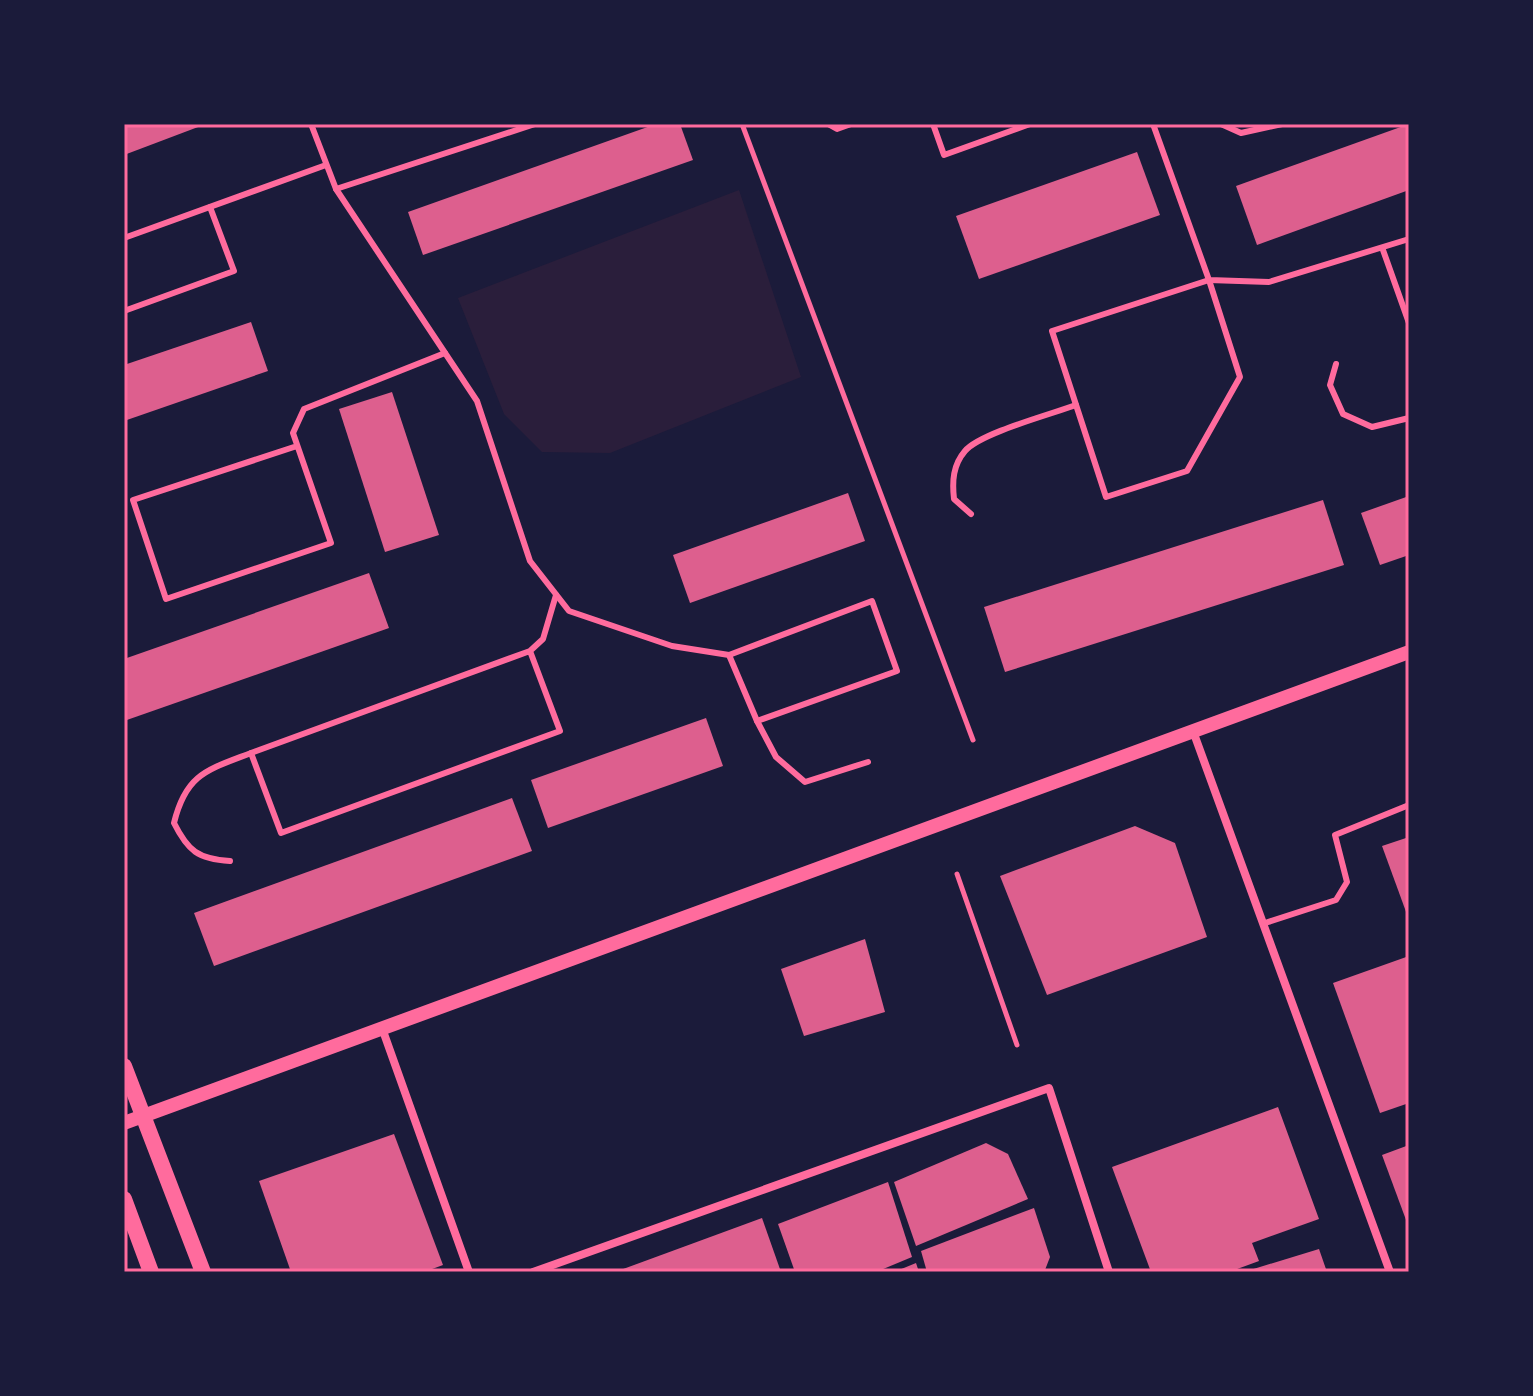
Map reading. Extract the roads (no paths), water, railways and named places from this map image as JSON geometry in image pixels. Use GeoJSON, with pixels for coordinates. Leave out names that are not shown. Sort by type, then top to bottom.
{"type":"FeatureCollection","features":[{"type":"Feature","properties":{"kind":"main road"},"geometry":{"type":"LineString","coordinates":[[124,1066],[203,1272]]}},
{"type":"Feature","properties":{"kind":"main road"},"geometry":{"type":"LineString","coordinates":[[124,1199],[151,1272]]}},
{"type":"Feature","properties":{"kind":"street"},"geometry":{"type":"LineString","coordinates":[[124,1123],[1409,652]]}},
{"type":"Feature","properties":{"kind":"street"},"geometry":{"type":"LineString","coordinates":[[1193,731],[1390,1272]]}},
{"type":"Feature","properties":{"kind":"street"},"geometry":{"type":"LineString","coordinates":[[382,1027],[469,1272]]}},
{"type":"Feature","properties":{"kind":"street"},"geometry":{"type":"LineString","coordinates":[[533,1272],[1049,1088],[1109,1272]]}},
{"type":"Feature","properties":{"kind":"lane"},"geometry":{"type":"LineString","coordinates":[[311,124],[336,189],[477,401],[530,561],[569,611],[672,646],[729,655],[872,601],[897,671],[757,721]]}},
{"type":"Feature","properties":{"kind":"lane"},"geometry":{"type":"LineString","coordinates":[[336,189],[515,127],[535,124]]}},
{"type":"Feature","properties":{"kind":"lane"},"geometry":{"type":"LineString","coordinates":[[828,124],[837,129],[851,124]]}},
{"type":"Feature","properties":{"kind":"lane"},"geometry":{"type":"LineString","coordinates":[[933,124],[944,155],[1030,124]]}},
{"type":"Feature","properties":{"kind":"lane"},"geometry":{"type":"LineString","coordinates":[[1153,124],[1209,280],[1240,377],[1187,471],[1106,497],[1052,331],[1209,280],[1269,282],[1383,250],[1409,239]]}},
{"type":"Feature","properties":{"kind":"lane"},"geometry":{"type":"LineString","coordinates":[[1221,124],[1241,133],[1282,124]]}},
{"type":"Feature","properties":{"kind":"lane"},"geometry":{"type":"LineString","coordinates":[[124,238],[326,165]]}},
{"type":"Feature","properties":{"kind":"lane"},"geometry":{"type":"LineString","coordinates":[[124,311],[234,271],[210,207]]}},
{"type":"Feature","properties":{"kind":"lane"},"geometry":{"type":"LineString","coordinates":[[1383,250],[1409,323]]}},
{"type":"Feature","properties":{"kind":"lane"},"geometry":{"type":"LineString","coordinates":[[133,500],[166,599],[331,543],[293,433],[304,409],[445,353]]}},
{"type":"Feature","properties":{"kind":"lane"},"geometry":{"type":"LineString","coordinates":[[1336,364],[1330,385],[1343,414],[1372,427],[1409,418]]}},
{"type":"Feature","properties":{"kind":"lane"},"geometry":{"type":"LineString","coordinates":[[971,514],[954,499],[952,476],[965,449],[1001,431],[1076,405]]}},
{"type":"Feature","properties":{"kind":"lane"},"geometry":{"type":"LineString","coordinates":[[124,503],[297,446]]}},
{"type":"Feature","properties":{"kind":"lane"},"geometry":{"type":"LineString","coordinates":[[230,861],[210,860],[185,846],[174,823],[181,796],[201,772],[530,651],[543,639],[556,595]]}},
{"type":"Feature","properties":{"kind":"lane"},"geometry":{"type":"LineString","coordinates":[[251,753],[281,833],[560,731],[530,651]]}},
{"type":"Feature","properties":{"kind":"lane"},"geometry":{"type":"LineString","coordinates":[[729,655],[776,757],[805,782],[868,762]]}},
{"type":"Feature","properties":{"kind":"lane"},"geometry":{"type":"LineString","coordinates":[[1265,923],[1336,900],[1347,882],[1335,835],[1409,805]]}}]}
